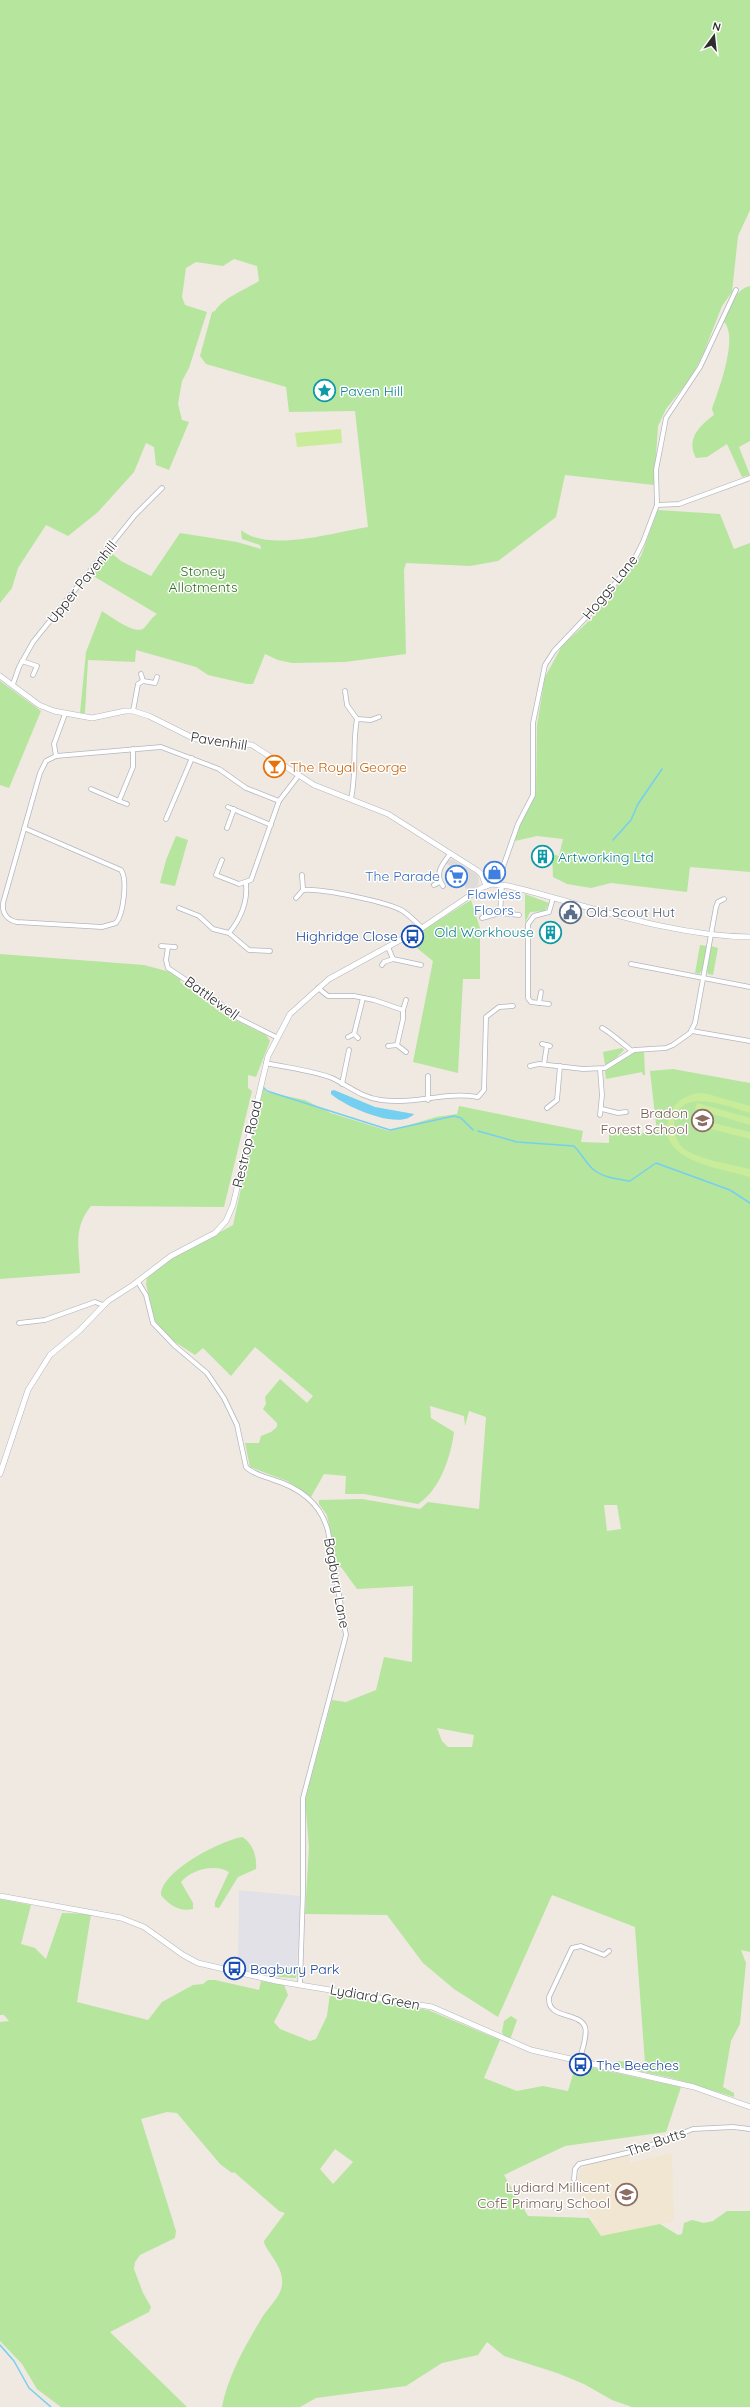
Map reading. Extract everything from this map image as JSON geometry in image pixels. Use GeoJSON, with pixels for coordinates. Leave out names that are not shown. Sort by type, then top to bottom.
{"type":"FeatureCollection","features":[{"type":"Feature","properties":{"kind":"street","name":"Hoggs Lane"},"geometry":{"type":"LineString","coordinates":[[500,913],[500,885],[516,830],[533,795],[533,723],[546,665],[554,651],[591,612],[632,562],[644,542],[657,505],[656,470],[666,418],[700,367],[736,290]]}},
{"type":"Feature","properties":{"kind":"street"},"geometry":{"type":"LineString","coordinates":[[657,505],[679,504],[750,478]]}},
{"type":"Feature","properties":{"kind":"street","name":"Upper Pavenhill"},"geometry":{"type":"LineString","coordinates":[[13,684],[22,662],[33,642],[135,515],[162,488]]}},
{"type":"Feature","properties":{"kind":"street"},"geometry":{"type":"LineString","coordinates":[[22,662],[37,666],[33,675]]}},
{"type":"Feature","properties":{"kind":"street"},"geometry":{"type":"LineString","coordinates":[[141,674],[143,681]]}},
{"type":"Feature","properties":{"kind":"street","name":"Pavenhill"},"geometry":{"type":"LineString","coordinates":[[0,676],[13,684],[39,705],[65,714],[93,718],[125,711],[133,711],[149,716],[195,739],[252,746],[323,789],[388,814],[480,874],[486,886]]}},
{"type":"Feature","properties":{"kind":"street"},"geometry":{"type":"LineString","coordinates":[[143,681],[155,684],[157,677]]}},
{"type":"Feature","properties":{"kind":"street"},"geometry":{"type":"LineString","coordinates":[[133,711],[137,687],[143,681]]}},
{"type":"Feature","properties":{"kind":"street"},"geometry":{"type":"LineString","coordinates":[[345,691],[347,705],[358,719],[370,720],[379,717]]}},
{"type":"Feature","properties":{"kind":"street"},"geometry":{"type":"LineString","coordinates":[[56,756],[54,744],[65,714]]}},
{"type":"Feature","properties":{"kind":"street"},"geometry":{"type":"LineString","coordinates":[[351,799],[355,782],[354,741],[358,719]]}},
{"type":"Feature","properties":{"kind":"street"},"geometry":{"type":"LineString","coordinates":[[24,828],[121,870],[125,877],[120,916],[116,923],[102,927],[17,922],[8,919],[3,911],[3,905],[24,828],[42,768],[48,759],[56,756],[133,748],[161,747],[219,769],[246,788],[279,801]]}},
{"type":"Feature","properties":{"kind":"street"},"geometry":{"type":"LineString","coordinates":[[119,801],[133,767],[133,748]]}},
{"type":"Feature","properties":{"kind":"street"},"geometry":{"type":"LineString","coordinates":[[166,819],[192,758]]}},
{"type":"Feature","properties":{"kind":"street"},"geometry":{"type":"LineString","coordinates":[[222,860],[216,875],[235,884],[246,884],[255,874],[279,801],[299,775]]}},
{"type":"Feature","properties":{"kind":"street"},"geometry":{"type":"LineString","coordinates":[[92,789],[127,804]]}},
{"type":"Feature","properties":{"kind":"street"},"geometry":{"type":"LineString","coordinates":[[228,807],[271,825]]}},
{"type":"Feature","properties":{"kind":"street"},"geometry":{"type":"LineString","coordinates":[[227,828],[234,809]]}},
{"type":"Feature","properties":{"kind":"street"},"geometry":{"type":"LineString","coordinates":[[434,885],[441,884],[438,872],[450,854]]}},
{"type":"Feature","properties":{"kind":"street"},"geometry":{"type":"LineString","coordinates":[[296,898],[303,890],[302,875]]}},
{"type":"Feature","properties":{"kind":"street"},"geometry":{"type":"LineString","coordinates":[[229,933],[242,911],[247,893],[246,884]]}},
{"type":"Feature","properties":{"kind":"street"},"geometry":{"type":"LineString","coordinates":[[486,886],[500,885],[642,921],[711,935],[750,937]]}},
{"type":"Feature","properties":{"kind":"street","name":"Restrop Road"},"geometry":{"type":"LineString","coordinates":[[0,1474],[17,1417],[28,1390],[50,1355],[79,1331],[103,1305],[138,1282],[171,1256],[215,1233],[226,1221],[235,1199],[266,1063],[276,1036],[290,1014],[317,987],[342,971],[422,928],[486,886]]}},
{"type":"Feature","properties":{"kind":"street"},"geometry":{"type":"LineString","coordinates":[[303,890],[358,897],[396,908],[404,912],[422,928]]}},
{"type":"Feature","properties":{"kind":"street"},"geometry":{"type":"LineString","coordinates":[[530,1066],[544,1064],[600,1070],[614,1064],[632,1051],[666,1048],[676,1044],[692,1031],[718,902],[715,897]]}},
{"type":"Feature","properties":{"kind":"street"},"geometry":{"type":"LineString","coordinates":[[549,1004],[531,1002],[528,998],[528,924],[534,916],[548,912],[553,898]]}},
{"type":"Feature","properties":{"kind":"street"},"geometry":{"type":"LineString","coordinates":[[718,902],[724,899]]}},
{"type":"Feature","properties":{"kind":"street"},"geometry":{"type":"LineString","coordinates":[[182,910],[199,916],[210,927],[229,933],[249,950],[270,951]]}},
{"type":"Feature","properties":{"kind":"street"},"geometry":{"type":"LineString","coordinates":[[482,918],[500,913],[519,915]]}},
{"type":"Feature","properties":{"kind":"street"},"geometry":{"type":"LineString","coordinates":[[161,946],[175,947]]}},
{"type":"Feature","properties":{"kind":"street","name":"Battlewell"},"geometry":{"type":"LineString","coordinates":[[168,947],[166,960],[168,968],[219,1002],[230,1014],[276,1036]]}},
{"type":"Feature","properties":{"kind":"street"},"geometry":{"type":"LineString","coordinates":[[388,947],[393,958]]}},
{"type":"Feature","properties":{"kind":"street"},"geometry":{"type":"LineString","coordinates":[[264,951],[264,957]]}},
{"type":"Feature","properties":{"kind":"street"},"geometry":{"type":"LineString","coordinates":[[382,965],[384,962],[393,958],[421,965]]}},
{"type":"Feature","properties":{"kind":"street"},"geometry":{"type":"LineString","coordinates":[[631,964],[750,987]]}},
{"type":"Feature","properties":{"kind":"street"},"geometry":{"type":"LineString","coordinates":[[317,987],[328,996],[363,998],[403,1010]]}},
{"type":"Feature","properties":{"kind":"street"},"geometry":{"type":"LineString","coordinates":[[539,1003],[540,992]]}},
{"type":"Feature","properties":{"kind":"street"},"geometry":{"type":"LineString","coordinates":[[348,1037],[354,1034],[363,998]]}},
{"type":"Feature","properties":{"kind":"street"},"geometry":{"type":"LineString","coordinates":[[397,1045],[406,1000]]}},
{"type":"Feature","properties":{"kind":"street"},"geometry":{"type":"LineString","coordinates":[[266,1063],[320,1074],[342,1084],[358,1094],[380,1100],[414,1102],[453,1095],[478,1097],[482,1093],[486,1064],[486,1017],[499,1007],[513,1006]]}},
{"type":"Feature","properties":{"kind":"street"},"geometry":{"type":"LineString","coordinates":[[602,1028],[608,1030],[616,1040],[632,1051]]}},
{"type":"Feature","properties":{"kind":"street"},"geometry":{"type":"LineString","coordinates":[[692,1031],[750,1041]]}},
{"type":"Feature","properties":{"kind":"street"},"geometry":{"type":"LineString","coordinates":[[354,1034],[358,1038]]}},
{"type":"Feature","properties":{"kind":"street"},"geometry":{"type":"LineString","coordinates":[[388,1046],[397,1045],[406,1052]]}},
{"type":"Feature","properties":{"kind":"street"},"geometry":{"type":"LineString","coordinates":[[544,1064],[547,1045]]}},
{"type":"Feature","properties":{"kind":"street"},"geometry":{"type":"LineString","coordinates":[[342,1084],[349,1050]]}},
{"type":"Feature","properties":{"kind":"street"},"geometry":{"type":"LineString","coordinates":[[547,1108],[557,1100],[560,1066]]}},
{"type":"Feature","properties":{"kind":"street"},"geometry":{"type":"LineString","coordinates":[[600,1070],[602,1110],[600,1115]]}},
{"type":"Feature","properties":{"kind":"street"},"geometry":{"type":"LineString","coordinates":[[428,1076],[428,1100]]}},
{"type":"Feature","properties":{"kind":"street"},"geometry":{"type":"LineString","coordinates":[[602,1110],[618,1113],[626,1112]]}},
{"type":"Feature","properties":{"kind":"street","name":"Bagbury Lane"},"geometry":{"type":"LineString","coordinates":[[138,1282],[146,1295],[153,1323],[175,1346],[207,1373],[224,1398],[237,1425],[242,1460],[246,1468],[261,1476],[284,1483],[304,1495],[323,1515],[328,1531],[346,1635],[303,1798],[303,1892],[300,1985]]}},
{"type":"Feature","properties":{"kind":"street"},"geometry":{"type":"LineString","coordinates":[[19,1323],[45,1320],[94,1302],[103,1305]]}},
{"type":"Feature","properties":{"kind":"street","name":"Lydiard Green"},"geometry":{"type":"LineString","coordinates":[[0,1896],[121,1918],[144,1927],[193,1961],[256,1977],[432,2007],[523,2048],[694,2087],[750,2107]]}},
{"type":"Feature","properties":{"kind":"street"},"geometry":{"type":"LineString","coordinates":[[579,2062],[585,2035],[584,2026],[580,2022],[555,2011],[550,2005],[550,1995],[572,1948],[581,1946],[604,1955]]}},
{"type":"Feature","properties":{"kind":"street"},"geometry":{"type":"LineString","coordinates":[[604,1955],[609,1950]]}},
{"type":"Feature","properties":{"kind":"street"},"geometry":{"type":"LineString","coordinates":[[604,1955],[605,1960]]}},
{"type":"Feature","properties":{"kind":"street"},"geometry":{"type":"LineString","coordinates":[[544,2008],[550,2005]]}},
{"type":"Feature","properties":{"kind":"street","name":"The Butts"},"geometry":{"type":"LineString","coordinates":[[574,2179],[575,2169],[579,2164],[635,2151],[682,2132],[707,2127],[750,2129]]}},
{"type":"Feature","properties":{"kind":"shaded area"},"geometry":{"type":"Polygon","coordinates":[[[452,859],[478,875],[479,883],[475,889],[468,891],[464,886],[469,878],[445,863],[452,859]]]}},
{"type":"Feature","properties":{"kind":"shaded area"},"geometry":{"type":"Polygon","coordinates":[[[239,1890],[301,1896],[296,1978],[238,1970],[239,1890]]]}},
{"type":"Feature","properties":{"kind":"shaded area","name":"Lydiard Millicent CofE Primary School"},"geometry":{"type":"Polygon","coordinates":[[[672,2153],[674,2221],[601,2237],[574,2186],[581,2169],[594,2162],[628,2154],[630,2163],[672,2153]]]}},
{"type":"Feature","properties":{"kind":"green space","name":"Stoney Allotments"},"geometry":{"type":"Polygon","coordinates":[[[0,0],[750,0],[750,210],[738,236],[732,292],[722,306],[704,352],[692,376],[666,409],[658,426],[654,485],[565,475],[556,517],[498,561],[470,566],[406,563],[404,570],[406,654],[345,662],[292,663],[278,660],[265,654],[253,684],[247,684],[208,675],[196,667],[136,650],[135,662],[88,660],[85,713],[80,713],[86,652],[102,611],[129,627],[140,630],[144,628],[157,614],[90,574],[109,551],[121,561],[151,576],[180,533],[237,542],[261,549],[260,545],[242,539],[241,530],[253,537],[268,540],[284,540],[302,539],[368,527],[355,411],[289,412],[286,387],[206,364],[200,356],[212,312],[229,298],[259,281],[257,266],[234,259],[223,266],[196,262],[186,268],[182,297],[185,305],[207,312],[189,368],[182,381],[178,404],[182,420],[189,422],[169,470],[156,465],[154,447],[146,443],[134,472],[98,512],[68,536],[46,525],[18,568],[12,588],[0,603],[0,0]]]}},
{"type":"Feature","properties":{"kind":"green space"},"geometry":{"type":"Polygon","coordinates":[[[750,286],[750,441],[739,447],[750,475],[742,477],[727,444],[707,457],[696,458],[692,445],[693,439],[699,428],[714,415],[712,409],[723,377],[729,351],[728,328],[723,321],[740,291],[750,286]]]}},
{"type":"Feature","properties":{"kind":"green space"},"geometry":{"type":"Polygon","coordinates":[[[341,429],[342,443],[297,447],[295,433],[341,429]]]}},
{"type":"Feature","properties":{"kind":"green space"},"geometry":{"type":"Polygon","coordinates":[[[658,510],[720,514],[734,549],[750,543],[750,872],[690,867],[687,892],[611,883],[591,888],[567,884],[553,877],[552,854],[559,856],[563,839],[537,836],[515,841],[518,828],[536,793],[537,725],[545,677],[562,646],[592,618],[641,556],[658,510]]]}},
{"type":"Feature","properties":{"kind":"green space"},"geometry":{"type":"Polygon","coordinates":[[[0,681],[41,711],[9,788],[0,785],[0,681]]]}},
{"type":"Feature","properties":{"kind":"green space"},"geometry":{"type":"Polygon","coordinates":[[[176,836],[188,840],[175,886],[160,883],[166,860],[176,836]]]}},
{"type":"Feature","properties":{"kind":"green space"},"geometry":{"type":"Polygon","coordinates":[[[525,894],[549,903],[545,911],[530,912],[525,923],[525,894]]]}},
{"type":"Feature","properties":{"kind":"green space"},"geometry":{"type":"Polygon","coordinates":[[[471,900],[480,928],[480,979],[463,979],[458,1073],[413,1062],[433,961],[407,940],[471,900]]]}},
{"type":"Feature","properties":{"kind":"green space"},"geometry":{"type":"Polygon","coordinates":[[[700,945],[707,946],[703,969],[699,974],[695,973],[700,945]]]}},
{"type":"Feature","properties":{"kind":"green space"},"geometry":{"type":"Polygon","coordinates":[[[711,946],[718,948],[713,975],[708,974],[707,971],[711,946]]]}},
{"type":"Feature","properties":{"kind":"green space"},"geometry":{"type":"Polygon","coordinates":[[[0,954],[144,965],[174,973],[181,978],[180,982],[223,1014],[266,1035],[270,1041],[256,1077],[248,1075],[248,1088],[252,1091],[224,1207],[91,1206],[85,1214],[79,1230],[78,1246],[80,1273],[0,1279],[0,954]]]}},
{"type":"Feature","properties":{"kind":"green space"},"geometry":{"type":"Polygon","coordinates":[[[622,1048],[624,1050],[613,1061],[605,1065],[603,1052],[622,1048]]]}},
{"type":"Feature","properties":{"kind":"green space"},"geometry":{"type":"Polygon","coordinates":[[[644,1051],[645,1075],[643,1075],[642,1072],[606,1079],[605,1071],[633,1053],[644,1051]]]}},
{"type":"Feature","properties":{"kind":"green space"},"geometry":{"type":"Polygon","coordinates":[[[673,1069],[750,1083],[750,1952],[741,1950],[746,1963],[740,2024],[731,2041],[723,2087],[734,2093],[734,2097],[671,2078],[615,2066],[615,2062],[617,2061],[645,2063],[635,1927],[552,1895],[498,2017],[454,1989],[423,1963],[387,1915],[305,1914],[309,1847],[305,1800],[332,1700],[346,1702],[376,1690],[384,1657],[412,1662],[413,1586],[357,1589],[341,1567],[337,1567],[327,1515],[319,1504],[319,1500],[362,1499],[420,1509],[428,1502],[479,1509],[486,1417],[469,1411],[465,1426],[464,1416],[430,1406],[431,1418],[454,1432],[447,1462],[443,1472],[426,1498],[418,1504],[364,1494],[345,1494],[346,1476],[324,1474],[311,1497],[287,1481],[250,1467],[245,1443],[259,1443],[261,1436],[271,1432],[277,1427],[277,1423],[263,1409],[266,1404],[265,1397],[280,1379],[307,1403],[313,1396],[255,1347],[231,1376],[203,1348],[195,1355],[172,1340],[155,1321],[146,1284],[147,1278],[166,1262],[233,1225],[263,1087],[266,1092],[305,1100],[331,1113],[389,1131],[436,1117],[457,1114],[459,1106],[583,1131],[581,1142],[609,1143],[609,1132],[657,1133],[650,1071],[673,1069]],[[604,1505],[607,1531],[621,1529],[617,1505],[604,1505]],[[437,1728],[442,1741],[448,1747],[472,1747],[474,1735],[437,1728]]]}},
{"type":"Feature","properties":{"kind":"green space"},"geometry":{"type":"Polygon","coordinates":[[[698,1093],[708,1094],[750,1106],[750,1113],[717,1103],[693,1102],[684,1105],[677,1113],[674,1126],[679,1143],[686,1150],[699,1156],[750,1169],[750,1177],[707,1166],[692,1160],[680,1152],[671,1143],[667,1131],[670,1115],[674,1106],[681,1100],[698,1093]]]}},
{"type":"Feature","properties":{"kind":"green space"},"geometry":{"type":"Polygon","coordinates":[[[697,1103],[750,1118],[750,1125],[695,1109],[697,1103]]]}},
{"type":"Feature","properties":{"kind":"green space"},"geometry":{"type":"Polygon","coordinates":[[[705,1121],[750,1132],[750,1139],[703,1127],[705,1121]]]}},
{"type":"Feature","properties":{"kind":"green space"},"geometry":{"type":"Polygon","coordinates":[[[242,1837],[249,1843],[254,1851],[256,1869],[238,1877],[219,1908],[215,1907],[215,1902],[229,1872],[223,1869],[210,1868],[196,1871],[181,1882],[193,1903],[193,1909],[179,1909],[167,1902],[161,1895],[164,1886],[171,1876],[193,1858],[220,1844],[242,1837]]]}},
{"type":"Feature","properties":{"kind":"green space"},"geometry":{"type":"Polygon","coordinates":[[[0,1899],[31,1905],[21,1944],[35,1948],[46,1959],[62,1913],[91,1914],[77,2002],[148,2020],[162,2002],[193,1985],[203,1984],[208,1980],[215,1980],[259,1990],[261,1981],[284,1985],[288,1995],[274,2022],[280,2029],[310,2041],[316,2039],[327,2016],[330,1993],[428,2010],[500,2040],[484,2078],[517,2091],[543,2086],[568,2091],[576,2064],[681,2087],[666,2132],[565,2146],[504,2175],[528,2216],[589,2218],[601,2236],[660,2224],[678,2235],[682,2234],[684,2223],[692,2220],[704,2223],[713,2221],[727,2211],[750,2211],[750,2407],[632,2407],[612,2400],[584,2384],[557,2373],[504,2356],[487,2342],[478,2355],[442,2363],[406,2386],[316,2398],[300,2407],[222,2407],[238,2360],[263,2316],[276,2299],[281,2289],[282,2279],[279,2267],[264,2241],[285,2213],[279,2211],[234,2172],[232,2173],[220,2164],[177,2113],[167,2112],[141,2119],[176,2231],[175,2238],[140,2255],[135,2262],[134,2269],[143,2293],[151,2307],[149,2312],[110,2332],[187,2407],[61,2407],[37,2389],[22,2364],[0,2341],[0,2022],[9,2021],[4,2015],[0,2015],[0,1899]],[[335,2149],[320,2169],[333,2184],[353,2162],[335,2149]]]}},
{"type":"Feature","properties":{"kind":"green space"},"geometry":{"type":"Polygon","coordinates":[[[284,1967],[297,1970],[296,1978],[278,1977],[278,1969],[284,1967]]]}},
{"type":"Feature","properties":{"kind":"green space"},"geometry":{"type":"Polygon","coordinates":[[[511,2016],[517,2020],[510,2040],[505,2038],[502,2032],[504,2021],[511,2016]]]}},
{"type":"Feature","properties":{"kind":"water"},"geometry":{"type":"Polygon","coordinates":[[[334,1090],[375,1107],[414,1114],[407,1119],[397,1120],[372,1115],[347,1105],[331,1094],[331,1091],[334,1090]]]}},
{"type":"Feature","properties":{"kind":"waterway"},"geometry":{"type":"LineString","coordinates":[[613,840],[631,820],[638,804],[662,769]]}},
{"type":"Feature","properties":{"kind":"waterway"},"geometry":{"type":"LineString","coordinates":[[263,1087],[267,1091],[390,1130],[454,1116],[461,1118],[473,1130]]}},
{"type":"Feature","properties":{"kind":"waterway"},"geometry":{"type":"LineString","coordinates":[[478,1131],[517,1142],[574,1146],[594,1170],[602,1175],[616,1179],[630,1181],[656,1163],[730,1190],[750,1203]]}},
{"type":"Feature","properties":{"kind":"waterway"},"geometry":{"type":"LineString","coordinates":[[0,2345],[14,2361],[29,2388],[51,2407]]}},
{"type":"Feature","properties":{"kind":"place","name":"Paven Hill"},"geometry":{"type":"Point","coordinates":[325,391]}},
{"type":"Feature","properties":{"kind":"place","name":"The Royal George"},"geometry":{"type":"Point","coordinates":[274,767]}},
{"type":"Feature","properties":{"kind":"place","name":"Artworking Ltd"},"geometry":{"type":"Point","coordinates":[543,857]}},
{"type":"Feature","properties":{"kind":"place","name":"Flawless Floors"},"geometry":{"type":"Point","coordinates":[494,872]}},
{"type":"Feature","properties":{"kind":"place","name":"The Parade"},"geometry":{"type":"Point","coordinates":[456,876]}},
{"type":"Feature","properties":{"kind":"place","name":"Old Scout Hut"},"geometry":{"type":"Point","coordinates":[571,912]}},
{"type":"Feature","properties":{"kind":"place","name":"Old Workhouse"},"geometry":{"type":"Point","coordinates":[550,932]}},
{"type":"Feature","properties":{"kind":"place","name":"Highridge Close"},"geometry":{"type":"Point","coordinates":[413,936]}},
{"type":"Feature","properties":{"kind":"place","name":"Bradon Forest School"},"geometry":{"type":"Point","coordinates":[703,1121]}},
{"type":"Feature","properties":{"kind":"place","name":"Bagbury Park"},"geometry":{"type":"Point","coordinates":[235,1969]}},
{"type":"Feature","properties":{"kind":"place","name":"The Beeches"},"geometry":{"type":"Point","coordinates":[580,2065]}},
{"type":"Feature","properties":{"kind":"place","name":"Lydiard Millicent CofE Primary School"},"geometry":{"type":"Point","coordinates":[626,2195]}}]}
